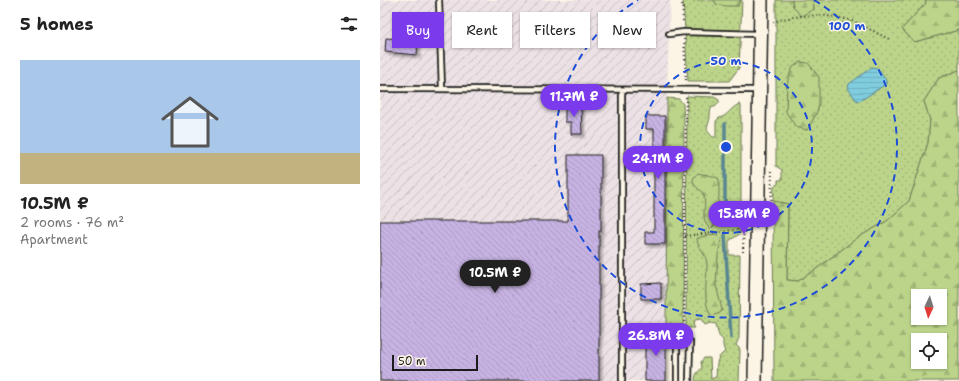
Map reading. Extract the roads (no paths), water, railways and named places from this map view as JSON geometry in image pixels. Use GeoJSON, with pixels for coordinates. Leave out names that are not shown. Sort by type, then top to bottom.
{"type":"FeatureCollection","features":[{"type":"Feature","properties":{"kind":"main road"},"geometry":{"type":"LineString","coordinates":[[755,381],[761,0]]}},
{"type":"Feature","properties":{"kind":"lane"},"geometry":{"type":"LineString","coordinates":[[439,0],[442,89]]}},
{"type":"Feature","properties":{"kind":"lane"},"geometry":{"type":"LineString","coordinates":[[669,34],[684,32],[760,30]]}},
{"type":"Feature","properties":{"kind":"lane"},"geometry":{"type":"LineString","coordinates":[[380,89],[760,90]]}},
{"type":"Feature","properties":{"kind":"lane"},"geometry":{"type":"LineString","coordinates":[[622,90],[622,381]]}},
{"type":"Feature","properties":{"kind":"lane"},"geometry":{"type":"LineString","coordinates":[[678,381],[677,341],[690,342],[689,381]]}},
{"type":"Feature","properties":{"kind":"water"},"geometry":{"type":"Polygon","coordinates":[[[872,67],[877,68],[886,80],[886,84],[860,101],[856,100],[848,88],[849,84],[872,67]]]}},
{"type":"Feature","properties":{"kind":"waterway"},"geometry":{"type":"LineString","coordinates":[[725,124],[725,221]]}},
{"type":"Feature","properties":{"kind":"waterway"},"geometry":{"type":"LineString","coordinates":[[725,235],[731,338]]}}]}
